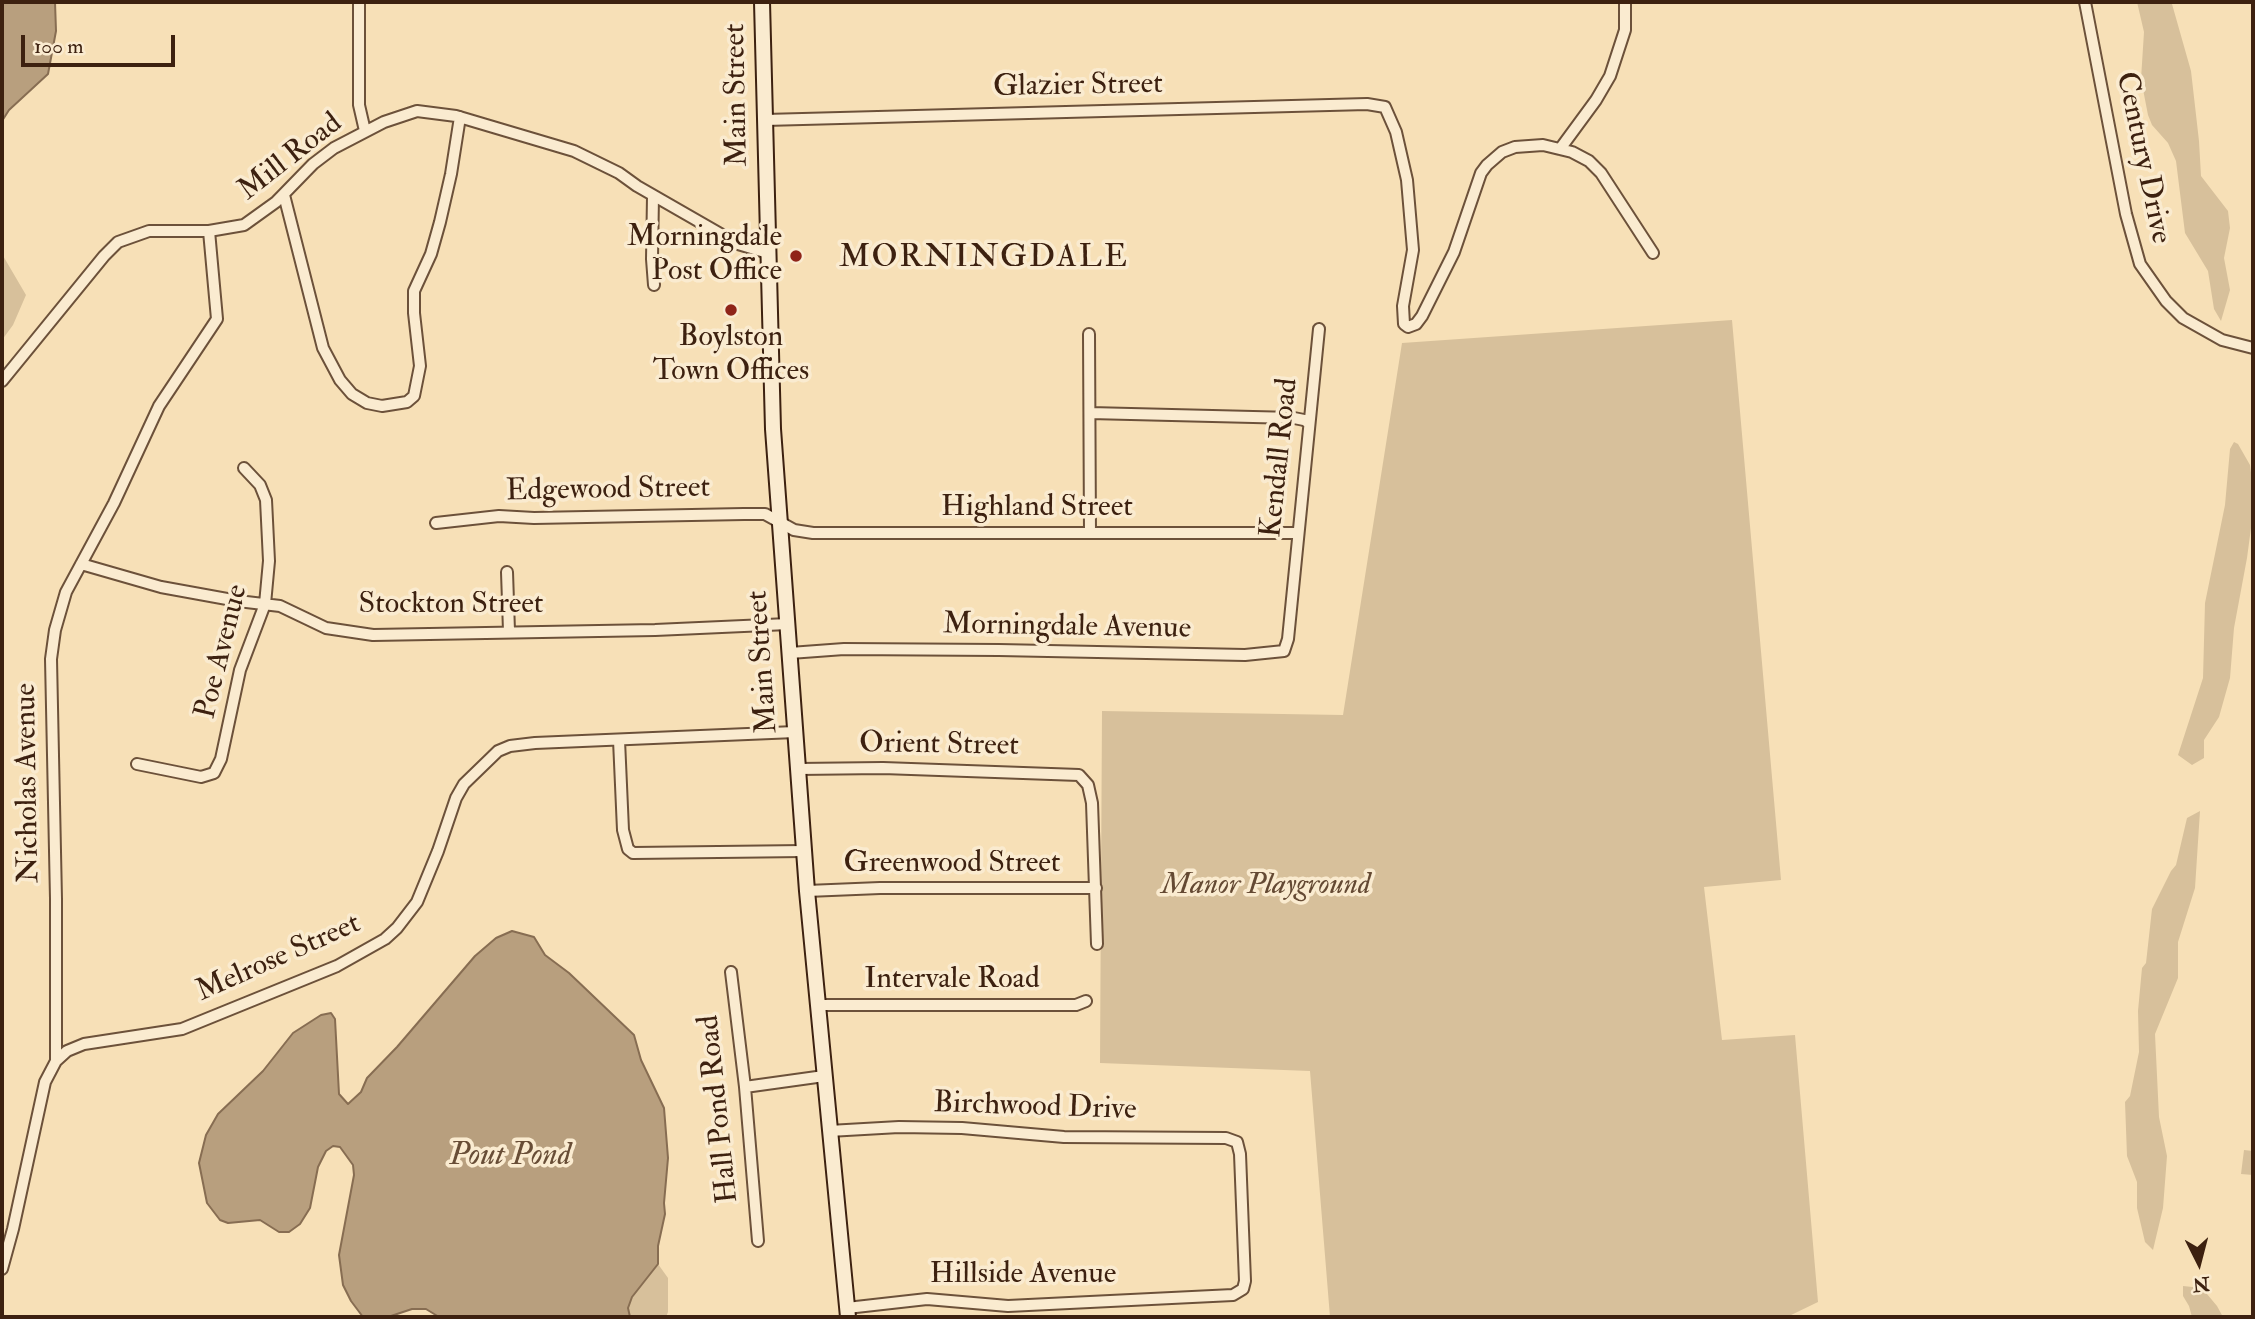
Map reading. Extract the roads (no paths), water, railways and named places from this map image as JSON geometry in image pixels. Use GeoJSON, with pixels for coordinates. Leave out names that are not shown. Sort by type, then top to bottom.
{"type":"FeatureCollection","features":[{"type":"Feature","properties":{"kind":"main road","name":"Main Street"},"geometry":{"type":"LineString","coordinates":[[762,2],[772,405],[779,522],[807,891],[848,1313]]}},
{"type":"Feature","properties":{"kind":"street"},"geometry":{"type":"LineString","coordinates":[[359,2],[359,105],[365,131]]}},
{"type":"Feature","properties":{"kind":"street"},"geometry":{"type":"LineString","coordinates":[[1625,2],[1625,30],[1610,76],[1560,149],[1579,155],[1601,173],[1653,253]]}},
{"type":"Feature","properties":{"kind":"street","name":"Century Drive"},"geometry":{"type":"LineString","coordinates":[[2085,2],[2126,214],[2140,264],[2166,302],[2183,318],[2222,340],[2253,348]]}},
{"type":"Feature","properties":{"kind":"street","name":"Glazier Street"},"geometry":{"type":"LineString","coordinates":[[765,120],[1367,104],[1385,107],[1394,126],[1403,158],[1413,250],[1403,306],[1404,324],[1408,327],[1416,324],[1422,316],[1454,252],[1476,184],[1487,165],[1502,152],[1515,147],[1543,145],[1560,149]]}},
{"type":"Feature","properties":{"kind":"street","name":"Mill Road"},"geometry":{"type":"LineString","coordinates":[[2,381],[118,242],[149,231],[209,231],[244,225],[284,195],[313,164],[334,148],[365,131],[417,111],[460,117],[574,151],[619,173],[738,244],[768,253]]}},
{"type":"Feature","properties":{"kind":"street"},"geometry":{"type":"LineString","coordinates":[[284,195],[323,348],[340,380],[352,394],[367,403],[383,406],[407,402],[414,396],[419,366],[414,291],[431,254],[440,222],[460,117]]}},
{"type":"Feature","properties":{"kind":"street"},"geometry":{"type":"LineString","coordinates":[[653,195],[654,285]]}},
{"type":"Feature","properties":{"kind":"street","name":"Nicholas Avenue"},"geometry":{"type":"LineString","coordinates":[[2,1269],[45,1082],[56,1061],[51,659],[59,614],[66,592],[114,503],[159,406],[217,319],[209,231]]}},
{"type":"Feature","properties":{"kind":"street","name":"Kendall Road"},"geometry":{"type":"LineString","coordinates":[[1292,593],[1320,329]]}},
{"type":"Feature","properties":{"kind":"street"},"geometry":{"type":"LineString","coordinates":[[1089,334],[1090,533]]}},
{"type":"Feature","properties":{"kind":"street"},"geometry":{"type":"LineString","coordinates":[[1090,413],[1294,418],[1304,419],[1309,423]]}},
{"type":"Feature","properties":{"kind":"street","name":"Poe Avenue"},"geometry":{"type":"LineString","coordinates":[[137,764],[201,777],[211,775],[217,770],[228,733],[240,670],[265,604],[269,561],[266,500],[260,485],[244,468]]}},
{"type":"Feature","properties":{"kind":"street","name":"Edgewood Street"},"geometry":{"type":"LineString","coordinates":[[436,523],[499,516],[744,514],[765,514],[779,522]]}},
{"type":"Feature","properties":{"kind":"street","name":"Highland Street"},"geometry":{"type":"LineString","coordinates":[[779,522],[794,530],[813,533],[1297,533]]}},
{"type":"Feature","properties":{"kind":"street","name":"Stockton Street"},"geometry":{"type":"LineString","coordinates":[[81,564],[161,587],[289,609],[326,628],[373,635],[788,624]]}},
{"type":"Feature","properties":{"kind":"street"},"geometry":{"type":"LineString","coordinates":[[508,572],[509,631]]}},
{"type":"Feature","properties":{"kind":"street","name":"Morningdale Avenue"},"geometry":{"type":"LineString","coordinates":[[790,653],[844,649],[1245,655],[1280,653],[1287,648],[1292,593]]}},
{"type":"Feature","properties":{"kind":"street","name":"Melrose Street"},"geometry":{"type":"LineString","coordinates":[[56,1061],[67,1051],[84,1044],[182,1029],[354,958],[385,939],[417,902],[456,798],[464,784],[498,751],[521,745],[795,732]]}},
{"type":"Feature","properties":{"kind":"street"},"geometry":{"type":"LineString","coordinates":[[619,740],[624,830],[629,850],[633,853],[646,855],[804,851]]}},
{"type":"Feature","properties":{"kind":"street","name":"Orient Street"},"geometry":{"type":"LineString","coordinates":[[798,769],[884,768],[1079,775],[1088,785],[1093,803],[1096,888]]}},
{"type":"Feature","properties":{"kind":"street","name":"Greenwood Street"},"geometry":{"type":"LineString","coordinates":[[807,891],[880,888],[1096,888]]}},
{"type":"Feature","properties":{"kind":"street"},"geometry":{"type":"LineString","coordinates":[[1096,888],[1097,944]]}},
{"type":"Feature","properties":{"kind":"street","name":"Hall Pond Road"},"geometry":{"type":"LineString","coordinates":[[731,972],[745,1087],[758,1241]]}},
{"type":"Feature","properties":{"kind":"street","name":"Intervale Road"},"geometry":{"type":"LineString","coordinates":[[818,1005],[1076,1005],[1086,1001]]}},
{"type":"Feature","properties":{"kind":"street"},"geometry":{"type":"LineString","coordinates":[[745,1087],[824,1076]]}},
{"type":"Feature","properties":{"kind":"street","name":"Birchwood Drive"},"geometry":{"type":"LineString","coordinates":[[829,1131],[861,1128],[962,1128],[1064,1137],[1226,1138],[1237,1142],[1240,1154],[1245,1253],[1245,1281],[1240,1292]]}},
{"type":"Feature","properties":{"kind":"street","name":"Hillside Avenue"},"geometry":{"type":"LineString","coordinates":[[848,1313],[927,1299],[1018,1306],[1216,1297],[1240,1292]]}},
{"type":"Feature","properties":{"kind":"water"},"geometry":{"type":"Polygon","coordinates":[[[2,2],[55,2],[56,31],[48,74],[9,110],[2,121],[2,2]]]}},
{"type":"Feature","properties":{"kind":"water","name":"Pout Pond"},"geometry":{"type":"Polygon","coordinates":[[[512,931],[534,937],[545,955],[569,973],[634,1035],[641,1060],[664,1108],[668,1158],[665,1214],[658,1246],[658,1264],[632,1297],[628,1308],[630,1317],[439,1317],[426,1309],[412,1309],[388,1317],[363,1317],[343,1285],[339,1255],[354,1175],[353,1165],[340,1147],[333,1146],[326,1151],[318,1167],[310,1208],[300,1224],[289,1232],[279,1232],[260,1220],[228,1223],[220,1220],[207,1203],[199,1163],[206,1135],[218,1114],[263,1071],[293,1033],[321,1015],[331,1013],[335,1019],[339,1094],[348,1104],[361,1092],[367,1078],[475,956],[496,938],[512,931]]]}},
{"type":"Feature","properties":{"kind":"place","name":"Morningdale Post Office"},"geometry":{"type":"Point","coordinates":[796,256]}},
{"type":"Feature","properties":{"kind":"place","name":"Boylston Town Offices"},"geometry":{"type":"Point","coordinates":[731,310]}},
{"type":"Feature","properties":{"kind":"district","name":"MORNINGDALE"},"geometry":{"type":"Point","coordinates":[984,259]}},
{"type":"Feature","properties":{"kind":"park label","name":"Manor Playground"},"geometry":{"type":"Point","coordinates":[1266,887]}}]}
